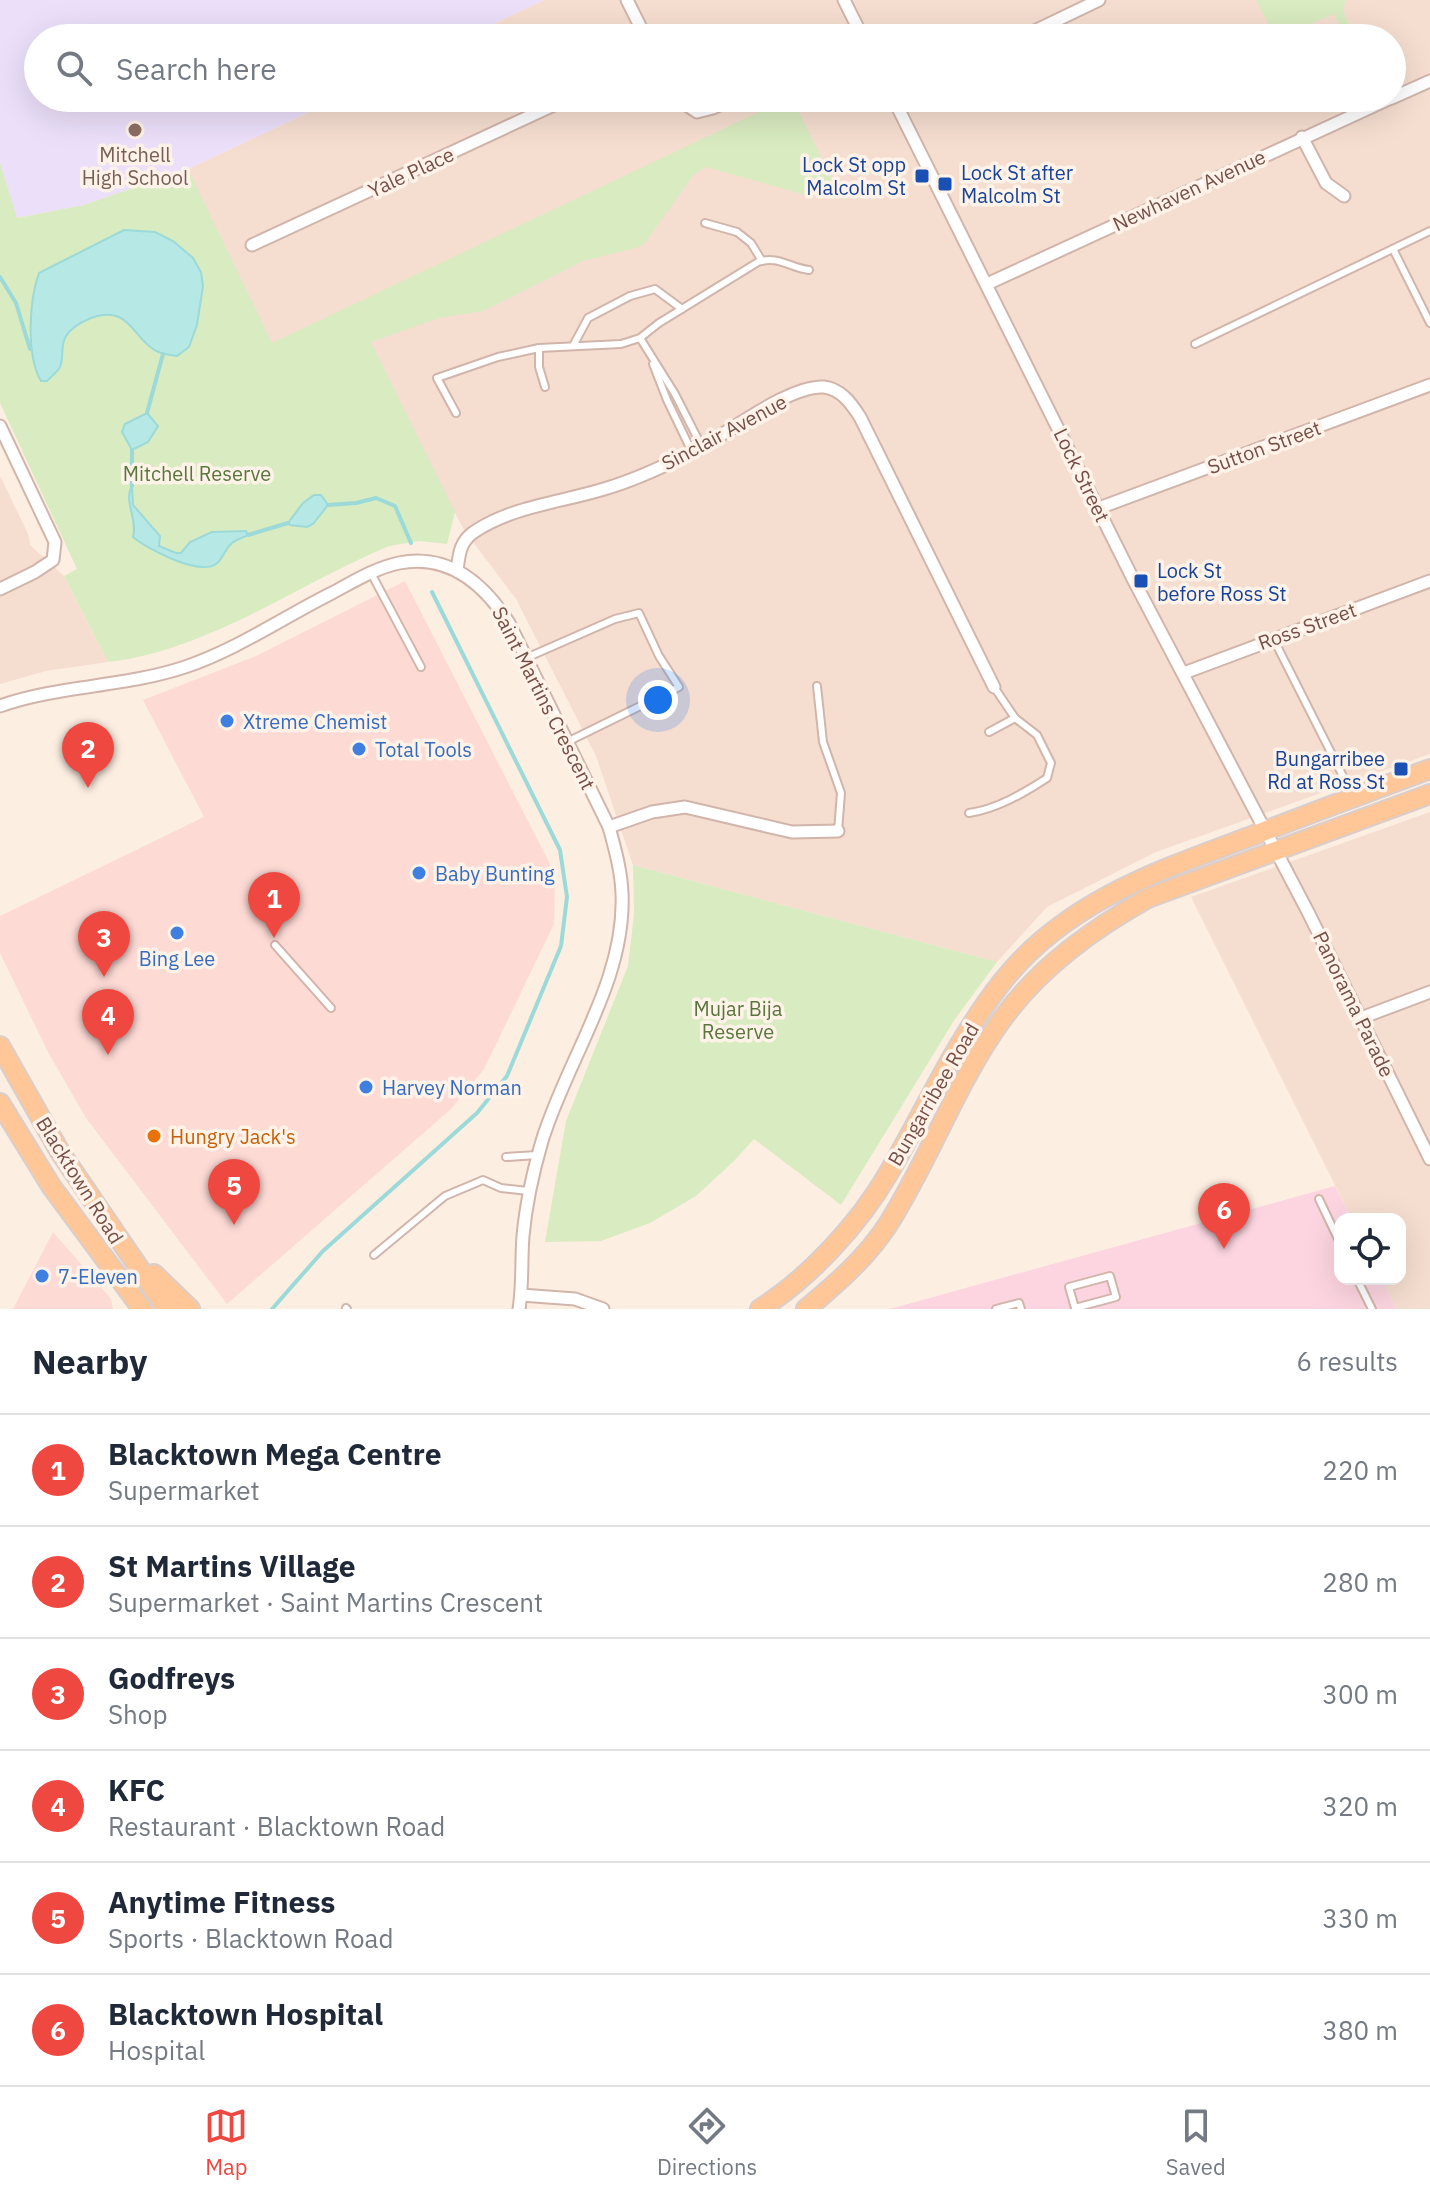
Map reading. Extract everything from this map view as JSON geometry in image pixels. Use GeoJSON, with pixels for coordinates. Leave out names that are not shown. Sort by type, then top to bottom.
{"type":"FeatureCollection","features":[{"type":"Feature","properties":{"kind":"main road","name":"Bungarribee Road"},"geometry":{"type":"LineString","coordinates":[[760,1309],[806,1273],[846,1231],[887,1176],[961,1039],[1003,980],[1035,947],[1116,889],[1430,769]]}},
{"type":"Feature","properties":{"kind":"main road","name":"Bungarribee Road"},"geometry":{"type":"LineString","coordinates":[[806,1309],[841,1280],[886,1228],[969,1072],[1003,1017],[1038,977],[1106,922],[1148,898],[1430,794]]}},
{"type":"Feature","properties":{"kind":"main road","name":"Blacktown Road"},"geometry":{"type":"LineString","coordinates":[[0,1046],[60,1152],[167,1309]]}},
{"type":"Feature","properties":{"kind":"main road","name":"Blacktown Road"},"geometry":{"type":"LineString","coordinates":[[0,1103],[51,1186],[142,1309]]}},
{"type":"Feature","properties":{"kind":"main road"},"geometry":{"type":"LineString","coordinates":[[115,1235],[190,1309]]}},
{"type":"Feature","properties":{"kind":"street"},"geometry":{"type":"LineString","coordinates":[[627,0],[639,24]]}},
{"type":"Feature","properties":{"kind":"street"},"geometry":{"type":"LineString","coordinates":[[844,0],[855,24]]}},
{"type":"Feature","properties":{"kind":"street"},"geometry":{"type":"LineString","coordinates":[[1049,24],[1099,0]]}},
{"type":"Feature","properties":{"kind":"street","name":"Newhaven Avenue"},"geometry":{"type":"LineString","coordinates":[[1406,92],[1430,81]]}},
{"type":"Feature","properties":{"kind":"street","name":"Yale Place"},"geometry":{"type":"LineString","coordinates":[[252,245],[539,112]]}},
{"type":"Feature","properties":{"kind":"street","name":"Lock Street"},"geometry":{"type":"LineString","coordinates":[[901,112],[1133,579],[1276,850]]}},
{"type":"Feature","properties":{"kind":"street","name":"Newhaven Avenue"},"geometry":{"type":"LineString","coordinates":[[987,284],[1360,112]]}},
{"type":"Feature","properties":{"kind":"street"},"geometry":{"type":"LineString","coordinates":[[1302,137],[1326,183],[1344,196]]}},
{"type":"Feature","properties":{"kind":"street","name":"Sutton Street"},"geometry":{"type":"LineString","coordinates":[[1099,508],[1430,385]]}},
{"type":"Feature","properties":{"kind":"street","name":"Sinclair Avenue"},"geometry":{"type":"LineString","coordinates":[[457,571],[461,544],[475,530],[521,510],[606,489],[697,450],[781,399],[823,387],[843,395],[860,417],[994,687]]}},
{"type":"Feature","properties":{"kind":"street"},"geometry":{"type":"LineString","coordinates":[[0,426],[55,542],[53,560],[0,589]]}},
{"type":"Feature","properties":{"kind":"street","name":"Saint Martins Crescent"},"geometry":{"type":"LineString","coordinates":[[0,706],[35,695],[127,681],[186,667],[229,648],[371,573],[400,563],[441,566],[457,571],[481,586],[497,603],[609,827],[622,892],[618,943],[610,975],[575,1056],[528,1191],[519,1309]]}},
{"type":"Feature","properties":{"kind":"street","name":"Ross Street"},"geometry":{"type":"LineString","coordinates":[[1184,673],[1430,581]]}},
{"type":"Feature","properties":{"kind":"street"},"geometry":{"type":"LineString","coordinates":[[609,827],[652,812],[685,807],[792,832],[838,831]]}},
{"type":"Feature","properties":{"kind":"street","name":"Panorama Parade"},"geometry":{"type":"LineString","coordinates":[[1276,850],[1428,1151]]}},
{"type":"Feature","properties":{"kind":"street"},"geometry":{"type":"LineString","coordinates":[[1361,1018],[1430,992]]}},
{"type":"Feature","properties":{"kind":"street"},"geometry":{"type":"LineString","coordinates":[[521,1295],[575,1299],[603,1309]]}},
{"type":"Feature","properties":{"kind":"lane"},"geometry":{"type":"LineString","coordinates":[[705,223],[737,232],[751,243],[762,261]]}},
{"type":"Feature","properties":{"kind":"lane"},"geometry":{"type":"LineString","coordinates":[[1195,344],[1430,231]]}},
{"type":"Feature","properties":{"kind":"lane"},"geometry":{"type":"LineString","coordinates":[[1393,249],[1430,323]]}},
{"type":"Feature","properties":{"kind":"lane"},"geometry":{"type":"LineString","coordinates":[[456,413],[437,378],[498,357],[539,348],[621,344],[640,338],[762,261],[775,259],[809,270]]}},
{"type":"Feature","properties":{"kind":"lane"},"geometry":{"type":"LineString","coordinates":[[573,346],[588,318],[640,292],[655,289],[682,309]]}},
{"type":"Feature","properties":{"kind":"lane"},"geometry":{"type":"LineString","coordinates":[[640,338],[675,394],[697,450]]}},
{"type":"Feature","properties":{"kind":"lane"},"geometry":{"type":"LineString","coordinates":[[539,348],[539,367],[545,387]]}},
{"type":"Feature","properties":{"kind":"lane"},"geometry":{"type":"LineString","coordinates":[[653,362],[667,400],[697,450]]}},
{"type":"Feature","properties":{"kind":"lane"},"geometry":{"type":"LineString","coordinates":[[371,573],[421,667]]}},
{"type":"Feature","properties":{"kind":"lane"},"geometry":{"type":"LineString","coordinates":[[526,658],[615,619],[639,613],[659,656],[679,687],[567,742]]}},
{"type":"Feature","properties":{"kind":"lane"},"geometry":{"type":"LineString","coordinates":[[1274,638],[1353,798]]}},
{"type":"Feature","properties":{"kind":"lane"},"geometry":{"type":"LineString","coordinates":[[817,686],[823,742],[841,793],[838,831]]}},
{"type":"Feature","properties":{"kind":"lane"},"geometry":{"type":"LineString","coordinates":[[969,813],[985,811],[1047,778],[1051,763],[1037,735],[1015,718],[994,687]]}},
{"type":"Feature","properties":{"kind":"lane"},"geometry":{"type":"LineString","coordinates":[[989,732],[1015,718]]}},
{"type":"Feature","properties":{"kind":"lane"},"geometry":{"type":"LineString","coordinates":[[275,945],[331,1008]]}},
{"type":"Feature","properties":{"kind":"lane"},"geometry":{"type":"LineString","coordinates":[[506,1157],[539,1155]]}},
{"type":"Feature","properties":{"kind":"lane"},"geometry":{"type":"LineString","coordinates":[[374,1255],[445,1196],[483,1180],[501,1188],[528,1191]]}},
{"type":"Feature","properties":{"kind":"lane"},"geometry":{"type":"LineString","coordinates":[[1319,1199],[1334,1230]]}},
{"type":"Feature","properties":{"kind":"lane"},"geometry":{"type":"LineString","coordinates":[[1110,1276],[1116,1297],[1075,1308],[1069,1287],[1110,1276]]}},
{"type":"Feature","properties":{"kind":"lane"},"geometry":{"type":"LineString","coordinates":[[1360,1285],[1372,1309]]}},
{"type":"Feature","properties":{"kind":"lane"},"geometry":{"type":"LineString","coordinates":[[996,1309],[1019,1303],[1021,1309]]}},
{"type":"Feature","properties":{"kind":"shaded area","name":"Mitchell High School"},"geometry":{"type":"Polygon","coordinates":[[[0,0],[544,0],[493,24],[24,24],[24,112],[309,112],[188,169],[84,205],[16,218],[0,163],[0,0]]]}},
{"type":"Feature","properties":{"kind":"shaded area"},"geometry":{"type":"Polygon","coordinates":[[[544,0],[1430,0],[1430,754],[1156,852],[1047,907],[997,962],[633,865],[596,756],[516,599],[464,530],[356,326],[274,357],[188,169],[309,112],[1406,112],[1406,24],[493,24],[544,0]]]}},
{"type":"Feature","properties":{"kind":"shaded area"},"geometry":{"type":"Polygon","coordinates":[[[0,476],[29,536],[30,545],[64,576],[108,662],[46,671],[0,684],[0,476]]]}},
{"type":"Feature","properties":{"kind":"shaded area"},"geometry":{"type":"Polygon","coordinates":[[[405,581],[555,874],[554,924],[484,1069],[451,1109],[227,1304],[86,1118],[49,1054],[0,953],[0,916],[204,817],[143,700],[256,656],[405,581]]]}},
{"type":"Feature","properties":{"kind":"shaded area"},"geometry":{"type":"Polygon","coordinates":[[[1430,812],[1430,1309],[1396,1309],[1385,1285],[1406,1285],[1406,1213],[1349,1213],[1191,897],[1430,812]]]}},
{"type":"Feature","properties":{"kind":"shaded area"},"geometry":{"type":"Polygon","coordinates":[[[1335,1186],[1349,1213],[1334,1213],[1334,1285],[1385,1285],[1396,1309],[890,1309],[1335,1186]]]}},
{"type":"Feature","properties":{"kind":"shaded area","name":"7-Eleven"},"geometry":{"type":"Polygon","coordinates":[[[53,1232],[111,1299],[113,1309],[13,1309],[53,1232]]]}},
{"type":"Feature","properties":{"kind":"green space"},"geometry":{"type":"Polygon","coordinates":[[[1256,0],[1345,0],[1343,12],[1349,24],[1339,24],[1334,14],[1310,24],[1269,24],[1256,0]]]}},
{"type":"Feature","properties":{"kind":"green space","name":"Mitchell Reserve"},"geometry":{"type":"Polygon","coordinates":[[[759,112],[799,112],[834,183],[809,196],[706,167],[694,174],[639,247],[583,261],[483,311],[439,318],[371,342],[455,512],[447,544],[419,541],[389,546],[217,630],[145,655],[108,662],[64,576],[77,569],[0,403],[0,163],[17,218],[84,205],[188,169],[272,343],[759,112]]]}},
{"type":"Feature","properties":{"kind":"green space","name":"Mujar Bija Reserve"},"geometry":{"type":"Polygon","coordinates":[[[633,865],[997,962],[955,1019],[841,1205],[754,1139],[696,1196],[650,1223],[601,1241],[545,1242],[566,1121],[628,966],[634,914],[633,865]]]}},
{"type":"Feature","properties":{"kind":"water"},"geometry":{"type":"Polygon","coordinates":[[[124,230],[155,232],[173,241],[193,258],[201,272],[203,286],[197,325],[189,347],[177,356],[158,352],[121,318],[103,315],[71,330],[64,340],[60,367],[47,381],[41,381],[31,343],[33,298],[39,273],[124,230]]]}},
{"type":"Feature","properties":{"kind":"water"},"geometry":{"type":"Polygon","coordinates":[[[147,413],[158,426],[148,442],[132,450],[122,432],[125,424],[147,413]]]}},
{"type":"Feature","properties":{"kind":"water"},"geometry":{"type":"Polygon","coordinates":[[[132,486],[133,505],[160,536],[159,546],[181,553],[190,542],[212,532],[246,531],[248,535],[233,542],[216,564],[208,567],[173,560],[133,537],[129,498],[132,486]]]}},
{"type":"Feature","properties":{"kind":"water"},"geometry":{"type":"Polygon","coordinates":[[[314,495],[321,495],[328,505],[313,524],[307,527],[290,525],[288,523],[303,503],[314,495]]]}},
{"type":"Feature","properties":{"kind":"waterway"},"geometry":{"type":"LineString","coordinates":[[0,277],[16,303],[30,349]]}},
{"type":"Feature","properties":{"kind":"waterway"},"geometry":{"type":"LineString","coordinates":[[147,413],[163,354]]}},
{"type":"Feature","properties":{"kind":"waterway"},"geometry":{"type":"LineString","coordinates":[[132,450],[132,486]]}},
{"type":"Feature","properties":{"kind":"waterway"},"geometry":{"type":"LineString","coordinates":[[328,505],[376,498],[395,506],[411,543]]}},
{"type":"Feature","properties":{"kind":"waterway"},"geometry":{"type":"LineString","coordinates":[[248,535],[288,523]]}},
{"type":"Feature","properties":{"kind":"waterway"},"geometry":{"type":"LineString","coordinates":[[272,1309],[323,1251],[477,1113],[507,1076],[561,946],[567,897],[560,850],[432,592]]}},
{"type":"Feature","properties":{"kind":"place","name":"Mitchell High School"},"geometry":{"type":"Point","coordinates":[135,130]}},
{"type":"Feature","properties":{"kind":"place","name":"Lock St opp Malcolm St"},"geometry":{"type":"Point","coordinates":[922,176]}},
{"type":"Feature","properties":{"kind":"place","name":"Lock St after Malcolm St"},"geometry":{"type":"Point","coordinates":[945,184]}},
{"type":"Feature","properties":{"kind":"place","name":"Lock St before Ross St"},"geometry":{"type":"Point","coordinates":[1141,581]}},
{"type":"Feature","properties":{"kind":"place","name":"Xtreme Chemist"},"geometry":{"type":"Point","coordinates":[227,721]}},
{"type":"Feature","properties":{"kind":"place","name":"Total Tools"},"geometry":{"type":"Point","coordinates":[359,749]}},
{"type":"Feature","properties":{"kind":"place","name":"Bungarribee Rd at Ross St"},"geometry":{"type":"Point","coordinates":[1401,769]}},
{"type":"Feature","properties":{"kind":"place","name":"St Martins Village"},"geometry":{"type":"Point","coordinates":[88,788]}},
{"type":"Feature","properties":{"kind":"place","name":"Baby Bunting"},"geometry":{"type":"Point","coordinates":[419,873]}},
{"type":"Feature","properties":{"kind":"place","name":"Bing Lee"},"geometry":{"type":"Point","coordinates":[177,933]}},
{"type":"Feature","properties":{"kind":"place","name":"Blacktown Mega Centre"},"geometry":{"type":"Point","coordinates":[274,938]}},
{"type":"Feature","properties":{"kind":"place","name":"Godfreys"},"geometry":{"type":"Point","coordinates":[104,977]}},
{"type":"Feature","properties":{"kind":"place","name":"KFC"},"geometry":{"type":"Point","coordinates":[108,1055]}},
{"type":"Feature","properties":{"kind":"place","name":"Harvey Norman"},"geometry":{"type":"Point","coordinates":[366,1087]}},
{"type":"Feature","properties":{"kind":"place","name":"Hungry Jack's"},"geometry":{"type":"Point","coordinates":[154,1136]}},
{"type":"Feature","properties":{"kind":"place","name":"Anytime Fitness"},"geometry":{"type":"Point","coordinates":[234,1225]}},
{"type":"Feature","properties":{"kind":"place","name":"Blacktown Hospital"},"geometry":{"type":"Point","coordinates":[1224,1249]}},
{"type":"Feature","properties":{"kind":"place","name":"7-Eleven"},"geometry":{"type":"Point","coordinates":[42,1276]}}]}
